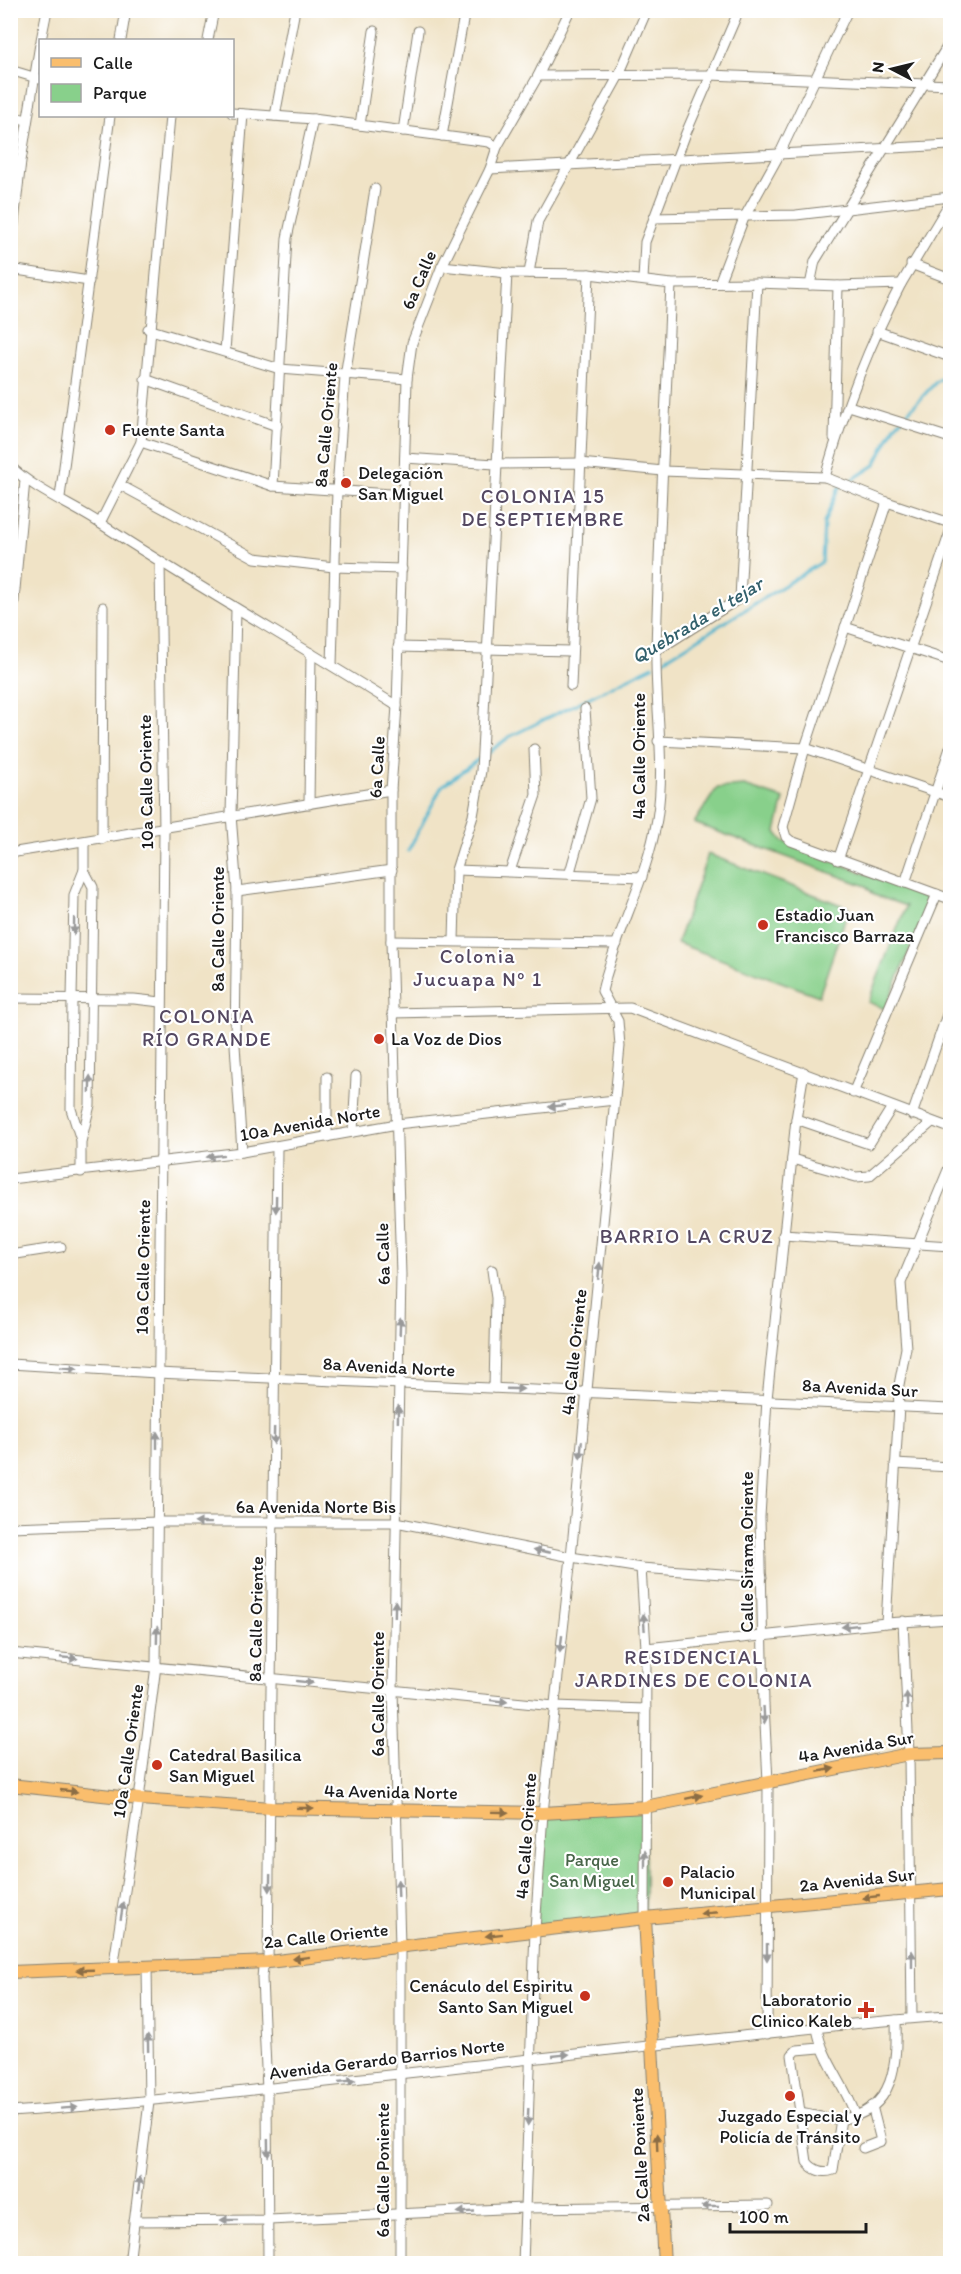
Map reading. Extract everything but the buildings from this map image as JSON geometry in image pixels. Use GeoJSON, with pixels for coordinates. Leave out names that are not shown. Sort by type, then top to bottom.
{"type":"FeatureCollection","features":[{"type":"Feature","properties":{"kind":"main road","name":"4a Avenida Sur"},"geometry":{"type":"LineString","coordinates":[[768,1781],[909,1754],[951,1753]]}},
{"type":"Feature","properties":{"kind":"main road","name":"4a Avenida Norte"},"geometry":{"type":"LineString","coordinates":[[10,1785],[139,1799],[271,1808],[543,1813],[645,1807],[768,1781]]}},
{"type":"Feature","properties":{"kind":"main road","name":"2a Avenida Sur"},"geometry":{"type":"LineString","coordinates":[[767,1908],[951,1889]]}},
{"type":"Feature","properties":{"kind":"main road","name":"2a Calle Oriente"},"geometry":{"type":"LineString","coordinates":[[10,1972],[268,1962],[645,1918],[767,1908]]}},
{"type":"Feature","properties":{"kind":"main road"},"geometry":{"type":"LineString","coordinates":[[645,1918],[653,2045]]}},
{"type":"Feature","properties":{"kind":"main road","name":"2a Calle Poniente"},"geometry":{"type":"LineString","coordinates":[[653,2045],[663,2264]]}},
{"type":"Feature","properties":{"kind":"street"},"geometry":{"type":"LineString","coordinates":[[42,39],[47,10]]}},
{"type":"Feature","properties":{"kind":"street"},"geometry":{"type":"LineString","coordinates":[[121,39],[126,10]]}},
{"type":"Feature","properties":{"kind":"street"},"geometry":{"type":"LineString","coordinates":[[208,39],[214,10]]}},
{"type":"Feature","properties":{"kind":"street"},"geometry":{"type":"LineString","coordinates":[[442,136],[465,10]]}},
{"type":"Feature","properties":{"kind":"street"},"geometry":{"type":"LineString","coordinates":[[570,10],[538,76],[497,147],[490,169],[951,145]]}},
{"type":"Feature","properties":{"kind":"street"},"geometry":{"type":"LineString","coordinates":[[529,273],[538,221],[572,164],[618,78],[647,10]]}},
{"type":"Feature","properties":{"kind":"street"},"geometry":{"type":"LineString","coordinates":[[719,283],[744,218],[778,155],[848,10]]}},
{"type":"Feature","properties":{"kind":"street"},"geometry":{"type":"LineString","coordinates":[[275,116],[294,15]]}},
{"type":"Feature","properties":{"kind":"street"},"geometry":{"type":"LineString","coordinates":[[643,280],[645,243],[710,75],[736,17]]}},
{"type":"Feature","properties":{"kind":"street"},"geometry":{"type":"LineString","coordinates":[[360,125],[374,31]]}},
{"type":"Feature","properties":{"kind":"street"},"geometry":{"type":"LineString","coordinates":[[403,131],[418,31]]}},
{"type":"Feature","properties":{"kind":"street"},"geometry":{"type":"LineString","coordinates":[[810,285],[815,261],[951,42]]}},
{"type":"Feature","properties":{"kind":"street"},"geometry":{"type":"LineString","coordinates":[[10,256],[27,120],[39,60]]}},
{"type":"Feature","properties":{"kind":"street"},"geometry":{"type":"LineString","coordinates":[[10,70],[37,78]]}},
{"type":"Feature","properties":{"kind":"street"},"geometry":{"type":"LineString","coordinates":[[538,76],[618,78],[710,75],[951,85]]}},
{"type":"Feature","properties":{"kind":"street"},"geometry":{"type":"LineString","coordinates":[[234,113],[360,125],[489,142],[497,147]]}},
{"type":"Feature","properties":{"kind":"street"},"geometry":{"type":"LineString","coordinates":[[225,351],[243,114]]}},
{"type":"Feature","properties":{"kind":"street"},"geometry":{"type":"LineString","coordinates":[[10,116],[27,120]]}},
{"type":"Feature","properties":{"kind":"street"},"geometry":{"type":"LineString","coordinates":[[60,497],[110,117]]}},
{"type":"Feature","properties":{"kind":"street"},"geometry":{"type":"LineString","coordinates":[[100,523],[141,442],[149,329],[170,117]]}},
{"type":"Feature","properties":{"kind":"street"},"geometry":{"type":"LineString","coordinates":[[273,486],[287,238],[313,119]]}},
{"type":"Feature","properties":{"kind":"street"},"geometry":{"type":"LineString","coordinates":[[10,158],[21,162]]}},
{"type":"Feature","properties":{"kind":"street","name":"6a Calle"},"geometry":{"type":"LineString","coordinates":[[398,1384],[401,1275],[392,1013],[391,790],[397,706],[405,495],[406,379],[411,343],[442,266],[490,169]]}},
{"type":"Feature","properties":{"kind":"street","name":"8a Calle Oriente"},"geometry":{"type":"LineString","coordinates":[[332,665],[337,490],[345,376],[375,189]]}},
{"type":"Feature","properties":{"kind":"street"},"geometry":{"type":"LineString","coordinates":[[654,218],[744,218],[846,210],[951,197]]}},
{"type":"Feature","properties":{"kind":"street"},"geometry":{"type":"LineString","coordinates":[[825,477],[877,331],[911,264],[951,202]]}},
{"type":"Feature","properties":{"kind":"street"},"geometry":{"type":"LineString","coordinates":[[911,264],[951,279]]}},
{"type":"Feature","properties":{"kind":"street"},"geometry":{"type":"LineString","coordinates":[[442,266],[507,273],[589,274],[671,284],[757,283],[838,286],[901,284]]}},
{"type":"Feature","properties":{"kind":"street"},"geometry":{"type":"LineString","coordinates":[[10,269],[88,281]]}},
{"type":"Feature","properties":{"kind":"street"},"geometry":{"type":"LineString","coordinates":[[454,940],[456,870],[473,816],[482,762],[495,464],[507,273]]}},
{"type":"Feature","properties":{"kind":"street"},"geometry":{"type":"LineString","coordinates":[[571,686],[589,274]]}},
{"type":"Feature","properties":{"kind":"street"},"geometry":{"type":"LineString","coordinates":[[656,660],[740,598],[757,283]]}},
{"type":"Feature","properties":{"kind":"street","name":"4a Calle Oriente"},"geometry":{"type":"LineString","coordinates":[[523,2264],[535,1930],[543,1813],[571,1557],[620,1046],[618,1021],[602,991],[609,960],[649,857],[657,816],[656,660],[671,284]]}},
{"type":"Feature","properties":{"kind":"street"},"geometry":{"type":"LineString","coordinates":[[834,447],[838,286]]}},
{"type":"Feature","properties":{"kind":"street"},"geometry":{"type":"LineString","coordinates":[[149,329],[280,369],[345,376],[406,379]]}},
{"type":"Feature","properties":{"kind":"street"},"geometry":{"type":"LineString","coordinates":[[877,331],[951,357]]}},
{"type":"Feature","properties":{"kind":"street"},"geometry":{"type":"LineString","coordinates":[[145,379],[277,426]]}},
{"type":"Feature","properties":{"kind":"street"},"geometry":{"type":"LineString","coordinates":[[849,406],[951,438]]}},
{"type":"Feature","properties":{"kind":"street"},"geometry":{"type":"LineString","coordinates":[[141,442],[273,486],[405,495]]}},
{"type":"Feature","properties":{"kind":"street"},"geometry":{"type":"LineString","coordinates":[[405,458],[495,464],[580,463],[663,471],[747,472],[825,477],[887,502],[951,523]]}},
{"type":"Feature","properties":{"kind":"street"},"geometry":{"type":"LineString","coordinates":[[10,466],[25,480],[60,497],[160,563],[397,706]]}},
{"type":"Feature","properties":{"kind":"street"},"geometry":{"type":"LineString","coordinates":[[10,644],[25,480]]}},
{"type":"Feature","properties":{"kind":"street"},"geometry":{"type":"LineString","coordinates":[[120,485],[255,558],[334,567],[402,569]]}},
{"type":"Feature","properties":{"kind":"street"},"geometry":{"type":"LineString","coordinates":[[887,502],[805,748],[783,827],[786,837],[791,841],[838,860],[951,899]]}},
{"type":"Feature","properties":{"kind":"street"},"geometry":{"type":"LineString","coordinates":[[838,860],[951,532]]}},
{"type":"Feature","properties":{"kind":"street","name":"10a Calle Oriente"},"geometry":{"type":"LineString","coordinates":[[112,1969],[139,1799],[156,1666],[157,1373],[164,830],[160,563]]}},
{"type":"Feature","properties":{"kind":"street"},"geometry":{"type":"LineString","coordinates":[[102,840],[103,607]]}},
{"type":"Feature","properties":{"kind":"street","name":"8a Calle Oriente"},"geometry":{"type":"LineString","coordinates":[[236,610],[231,815],[237,891],[235,1045],[242,1152]]}},
{"type":"Feature","properties":{"kind":"street"},"geometry":{"type":"LineString","coordinates":[[844,627],[951,662]]}},
{"type":"Feature","properties":{"kind":"street"},"geometry":{"type":"LineString","coordinates":[[398,647],[572,651]]}},
{"type":"Feature","properties":{"kind":"street"},"geometry":{"type":"LineString","coordinates":[[309,804],[310,653]]}},
{"type":"Feature","properties":{"kind":"street"},"geometry":{"type":"LineString","coordinates":[[570,872],[591,798],[585,709]]}},
{"type":"Feature","properties":{"kind":"street"},"geometry":{"type":"LineString","coordinates":[[658,741],[805,748],[951,797]]}},
{"type":"Feature","properties":{"kind":"street"},"geometry":{"type":"LineString","coordinates":[[905,883],[951,748]]}},
{"type":"Feature","properties":{"kind":"street"},"geometry":{"type":"LineString","coordinates":[[510,871],[536,795],[534,749]]}},
{"type":"Feature","properties":{"kind":"street"},"geometry":{"type":"LineString","coordinates":[[10,853],[164,830],[231,815],[391,790]]}},
{"type":"Feature","properties":{"kind":"street"},"geometry":{"type":"LineString","coordinates":[[81,1142],[71,1109],[72,999],[74,895],[84,870],[84,842]]}},
{"type":"Feature","properties":{"kind":"street"},"geometry":{"type":"LineString","coordinates":[[81,1172],[81,1142],[90,1105],[93,887],[84,870]]}},
{"type":"Feature","properties":{"kind":"street"},"geometry":{"type":"LineString","coordinates":[[237,891],[392,870]]}},
{"type":"Feature","properties":{"kind":"street"},"geometry":{"type":"LineString","coordinates":[[456,870],[570,872],[642,877]]}},
{"type":"Feature","properties":{"kind":"street"},"geometry":{"type":"LineString","coordinates":[[853,1093],[937,894]]}},
{"type":"Feature","properties":{"kind":"street"},"geometry":{"type":"LineString","coordinates":[[391,941],[454,940],[617,944]]}},
{"type":"Feature","properties":{"kind":"street"},"geometry":{"type":"LineString","coordinates":[[10,998],[161,1002]]}},
{"type":"Feature","properties":{"kind":"street"},"geometry":{"type":"LineString","coordinates":[[912,1114],[951,1006]]}},
{"type":"Feature","properties":{"kind":"street"},"geometry":{"type":"LineString","coordinates":[[392,1013],[630,1008],[951,1128]]}},
{"type":"Feature","properties":{"kind":"street","name":"Calle Sirama Oriente"},"geometry":{"type":"LineString","coordinates":[[767,2034],[768,1781],[760,1517],[767,1400],[783,1235],[796,1119],[804,1072]]}},
{"type":"Feature","properties":{"kind":"street"},"geometry":{"type":"LineString","coordinates":[[353,1132],[356,1076]]}},
{"type":"Feature","properties":{"kind":"street"},"geometry":{"type":"LineString","coordinates":[[327,1077],[327,1137]]}},
{"type":"Feature","properties":{"kind":"street","name":"10a Avenida Norte"},"geometry":{"type":"LineString","coordinates":[[10,1179],[242,1152],[397,1124],[615,1100]]}},
{"type":"Feature","properties":{"kind":"street"},"geometry":{"type":"LineString","coordinates":[[796,1119],[869,1144],[892,1107]]}},
{"type":"Feature","properties":{"kind":"street"},"geometry":{"type":"LineString","coordinates":[[792,1159],[856,1177],[869,1176],[932,1122]]}},
{"type":"Feature","properties":{"kind":"street","name":"8a Calle Oriente"},"geometry":{"type":"LineString","coordinates":[[268,2264],[267,2090],[262,1978],[263,1967],[268,1962],[271,1808],[277,1146]]}},
{"type":"Feature","properties":{"kind":"street"},"geometry":{"type":"LineString","coordinates":[[886,1623],[899,1406],[898,1388],[906,1348],[900,1286],[951,1165]]}},
{"type":"Feature","properties":{"kind":"street"},"geometry":{"type":"LineString","coordinates":[[783,1235],[951,1246]]}},
{"type":"Feature","properties":{"kind":"street"},"geometry":{"type":"LineString","coordinates":[[10,1255],[61,1247]]}},
{"type":"Feature","properties":{"kind":"street"},"geometry":{"type":"LineString","coordinates":[[492,1270],[496,1298],[494,1388]]}},
{"type":"Feature","properties":{"kind":"street","name":"8a Avenida Norte"},"geometry":{"type":"LineString","coordinates":[[10,1364],[157,1373],[767,1400]]}},
{"type":"Feature","properties":{"kind":"street","name":"6a Calle Oriente"},"geometry":{"type":"LineString","coordinates":[[398,1384],[393,1690],[400,1946],[399,2075]]}},
{"type":"Feature","properties":{"kind":"street","name":"8a Avenida Sur"},"geometry":{"type":"LineString","coordinates":[[767,1400],[951,1409]]}},
{"type":"Feature","properties":{"kind":"street"},"geometry":{"type":"LineString","coordinates":[[896,1464],[951,1467]]}},
{"type":"Feature","properties":{"kind":"street","name":"6a Avenida Norte Bis"},"geometry":{"type":"LineString","coordinates":[[10,1527],[158,1522],[396,1522],[571,1557],[641,1568],[762,1577]]}},
{"type":"Feature","properties":{"kind":"street"},"geometry":{"type":"LineString","coordinates":[[641,1568],[646,1648],[645,1918]]}},
{"type":"Feature","properties":{"kind":"street"},"geometry":{"type":"LineString","coordinates":[[646,1648],[886,1623],[951,1619]]}},
{"type":"Feature","properties":{"kind":"street"},"geometry":{"type":"LineString","coordinates":[[903,1622],[909,1754],[912,2018]]}},
{"type":"Feature","properties":{"kind":"street"},"geometry":{"type":"LineString","coordinates":[[10,1653],[554,1706],[646,1709]]}},
{"type":"Feature","properties":{"kind":"street"},"geometry":{"type":"LineString","coordinates":[[129,2264],[149,2102],[147,1966]]}},
{"type":"Feature","properties":{"kind":"street","name":"Avenida Gerardo Barrios Norte"},"geometry":{"type":"LineString","coordinates":[[10,2112],[149,2102],[267,2090],[531,2058],[912,2018],[951,2016]]}},
{"type":"Feature","properties":{"kind":"street"},"geometry":{"type":"LineString","coordinates":[[800,2113],[841,2119],[872,2106],[889,2085],[895,2072],[896,2020]]}},
{"type":"Feature","properties":{"kind":"street"},"geometry":{"type":"LineString","coordinates":[[817,2028],[820,2048],[843,2084],[855,2114]]}},
{"type":"Feature","properties":{"kind":"street"},"geometry":{"type":"LineString","coordinates":[[820,2048],[797,2050],[792,2055],[807,2162],[816,2170],[826,2173],[832,2170],[841,2119]]}},
{"type":"Feature","properties":{"kind":"street","name":"6a Calle Poniente"},"geometry":{"type":"LineString","coordinates":[[399,2075],[400,2264]]}},
{"type":"Feature","properties":{"kind":"street"},"geometry":{"type":"LineString","coordinates":[[863,2148],[880,2141],[872,2106]]}},
{"type":"Feature","properties":{"kind":"street"},"geometry":{"type":"LineString","coordinates":[[134,2221],[400,2216],[524,2208],[768,2205]]}},
{"type":"Feature","properties":{"kind":"green space"},"geometry":{"type":"Polygon","coordinates":[[[744,786],[784,799],[776,832],[783,841],[926,898],[928,906],[885,1009],[868,1002],[906,906],[874,895],[866,886],[694,823],[717,788],[744,786]]]}},
{"type":"Feature","properties":{"kind":"green space","name":"Estadio Juan Francisco Barraza"},"geometry":{"type":"Polygon","coordinates":[[[708,854],[849,908],[819,996],[677,943],[708,854]]]}},
{"type":"Feature","properties":{"kind":"green space","name":"Parque San Miguel"},"geometry":{"type":"Polygon","coordinates":[[[645,1807],[645,1918],[535,1930],[543,1813],[645,1807]]]}},
{"type":"Feature","properties":{"kind":"waterway","name":"Quebrada el tejar"},"geometry":{"type":"LineString","coordinates":[[847,483],[875,465],[895,426],[937,381],[950,374]]}},
{"type":"Feature","properties":{"kind":"waterway","name":"Quebrada el tejar"},"geometry":{"type":"LineString","coordinates":[[659,663],[822,562],[824,523],[841,486]]}},
{"type":"Feature","properties":{"kind":"waterway","name":"Quebrada el tejar"},"geometry":{"type":"LineString","coordinates":[[484,756],[509,737],[653,666]]}},
{"type":"Feature","properties":{"kind":"waterway","name":"Quebrada el tejar"},"geometry":{"type":"LineString","coordinates":[[408,851],[442,786],[479,759]]}},
{"type":"Feature","properties":{"kind":"place","name":"Fuente Santa"},"geometry":{"type":"Point","coordinates":[110,430]}},
{"type":"Feature","properties":{"kind":"place","name":"Delegación San Miguel"},"geometry":{"type":"Point","coordinates":[346,483]}},
{"type":"Feature","properties":{"kind":"place","name":"Estadio Juan Francisco Barraza"},"geometry":{"type":"Point","coordinates":[763,925]}},
{"type":"Feature","properties":{"kind":"place","name":"La Voz de Dios"},"geometry":{"type":"Point","coordinates":[379,1039]}},
{"type":"Feature","properties":{"kind":"place","name":"Catedral Basilica San Miguel"},"geometry":{"type":"Point","coordinates":[157,1765]}},
{"type":"Feature","properties":{"kind":"place","name":"Palacio Municipal"},"geometry":{"type":"Point","coordinates":[668,1882]}},
{"type":"Feature","properties":{"kind":"place","name":"Cenáculo del Espiritu Santo San Miguel"},"geometry":{"type":"Point","coordinates":[585,1996]}},
{"type":"Feature","properties":{"kind":"place","name":"Laboratorio Clinico Kaleb"},"geometry":{"type":"Point","coordinates":[866,2010]}},
{"type":"Feature","properties":{"kind":"place","name":"Juzgado Especial y Policía de Tránsito"},"geometry":{"type":"Point","coordinates":[790,2096]}},
{"type":"Feature","properties":{"kind":"district","name":"COLONIA 15 DE SEPTIEMBRE"},"geometry":{"type":"Point","coordinates":[543,508]}},
{"type":"Feature","properties":{"kind":"district","name":"Colonia Jucuapa Nº 1"},"geometry":{"type":"Point","coordinates":[478,968]}},
{"type":"Feature","properties":{"kind":"district","name":"COLONIA RÍO GRANDE"},"geometry":{"type":"Point","coordinates":[207,1028]}},
{"type":"Feature","properties":{"kind":"district","name":"BARRIO LA CRUZ"},"geometry":{"type":"Point","coordinates":[687,1236]}},
{"type":"Feature","properties":{"kind":"district","name":"RESIDENCIAL JARDINES DE COLONIA"},"geometry":{"type":"Point","coordinates":[694,1668]}}]}
